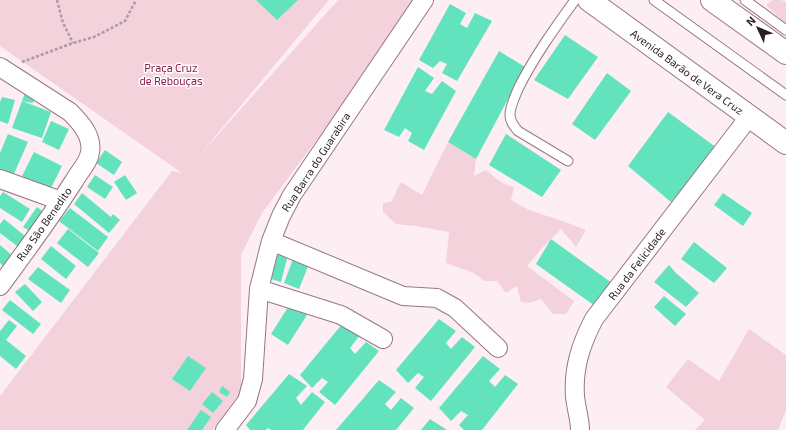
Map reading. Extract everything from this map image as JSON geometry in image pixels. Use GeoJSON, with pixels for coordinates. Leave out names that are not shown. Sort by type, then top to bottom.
{"type":"FeatureCollection","features":[{"type":"Feature","properties":{"kind":"highway","name":"Avenida Barão de Vera Cruz"},"geometry":{"type":"LineString","coordinates":[[589,0],[786,143]]}},
{"type":"Feature","properties":{"kind":"highway"},"geometry":{"type":"LineString","coordinates":[[712,0],[786,53]]}},
{"type":"Feature","properties":{"kind":"street","name":"Rua Barra do Guarabira"},"geometry":{"type":"LineString","coordinates":[[225,430],[247,401],[253,379],[259,289],[271,241],[281,216],[292,195],[424,0]]}},
{"type":"Feature","properties":{"kind":"street","name":"Rua São Benedito"},"geometry":{"type":"LineString","coordinates":[[0,286],[61,201],[87,160],[90,152],[90,139],[77,119],[70,112],[2,68]]}},
{"type":"Feature","properties":{"kind":"street","name":"Rua da Felicidade"},"geometry":{"type":"LineString","coordinates":[[580,430],[575,397],[575,374],[584,338],[594,319],[749,117]]}},
{"type":"Feature","properties":{"kind":"street"},"geometry":{"type":"LineString","coordinates":[[0,179],[61,201]]}},
{"type":"Feature","properties":{"kind":"street"},"geometry":{"type":"LineString","coordinates":[[271,241],[403,296],[437,298],[455,308],[498,348]]}},
{"type":"Feature","properties":{"kind":"street"},"geometry":{"type":"LineString","coordinates":[[259,289],[341,316],[383,339]]}},
{"type":"Feature","properties":{"kind":"lane"},"geometry":{"type":"LineString","coordinates":[[568,161],[518,131],[512,125],[510,115],[512,102],[525,74],[544,43],[575,0]]}},
{"type":"Feature","properties":{"kind":"lane"},"geometry":{"type":"LineString","coordinates":[[654,0],[786,95]]}},
{"type":"Feature","properties":{"kind":"lane"},"geometry":{"type":"LineString","coordinates":[[745,0],[786,30]]}},
{"type":"Feature","properties":{"kind":"path"},"geometry":{"type":"LineString","coordinates":[[56,0],[63,23],[73,43]]}},
{"type":"Feature","properties":{"kind":"path"},"geometry":{"type":"LineString","coordinates":[[2,68],[94,37],[125,21],[136,0]]}},
{"type":"Feature","properties":{"kind":"green space","name":"Praça Cruz de Rebouças"},"geometry":{"type":"Polygon","coordinates":[[[0,0],[329,0],[197,158],[338,0],[421,0],[262,213],[241,255],[241,392],[213,430],[0,430],[0,396],[172,171],[182,173],[0,46],[0,0]]]}},
{"type":"Feature","properties":{"kind":"green space"},"geometry":{"type":"Polygon","coordinates":[[[773,0],[781,0],[786,2],[786,24],[766,5],[773,0]]]}},
{"type":"Feature","properties":{"kind":"green space"},"geometry":{"type":"Polygon","coordinates":[[[448,142],[476,159],[474,176],[486,170],[502,183],[514,187],[511,200],[529,210],[586,230],[576,247],[561,229],[527,266],[574,301],[566,314],[553,314],[541,299],[529,303],[521,302],[517,286],[506,293],[497,281],[484,281],[474,273],[446,263],[449,232],[396,224],[383,212],[383,203],[391,202],[401,182],[422,195],[448,142]]]}},
{"type":"Feature","properties":{"kind":"green space"},"geometry":{"type":"Polygon","coordinates":[[[749,329],[786,355],[786,410],[778,430],[695,430],[705,420],[666,387],[688,359],[719,381],[749,329]]]}},
{"type":"Feature","properties":{"kind":"building"},"geometry":{"type":"Polygon","coordinates":[[[256,0],[298,0],[277,20],[256,0]]]}},
{"type":"Feature","properties":{"kind":"building"},"geometry":{"type":"Polygon","coordinates":[[[450,4],[466,13],[460,24],[467,28],[475,13],[492,21],[457,81],[442,73],[447,64],[440,61],[433,68],[419,60],[450,4]]]}},
{"type":"Feature","properties":{"kind":"building"},"geometry":{"type":"Polygon","coordinates":[[[565,35],[598,57],[568,99],[534,80],[565,35]]]}},
{"type":"Feature","properties":{"kind":"building"},"geometry":{"type":"Polygon","coordinates":[[[499,51],[525,67],[476,159],[448,142],[499,51]]]}},
{"type":"Feature","properties":{"kind":"building"},"geometry":{"type":"Polygon","coordinates":[[[418,67],[434,78],[425,91],[432,94],[442,81],[456,91],[424,150],[408,141],[412,133],[405,128],[399,137],[384,130],[418,67]]]}},
{"type":"Feature","properties":{"kind":"building"},"geometry":{"type":"Polygon","coordinates":[[[607,73],[631,91],[595,140],[572,124],[607,73]]]}},
{"type":"Feature","properties":{"kind":"building"},"geometry":{"type":"Polygon","coordinates":[[[25,93],[35,97],[33,103],[22,101],[25,93]]]}},
{"type":"Feature","properties":{"kind":"building"},"geometry":{"type":"Polygon","coordinates":[[[2,97],[15,100],[8,124],[0,121],[0,102],[2,97]]]}},
{"type":"Feature","properties":{"kind":"building"},"geometry":{"type":"Polygon","coordinates":[[[22,101],[51,112],[42,138],[12,128],[22,101]]]}},
{"type":"Feature","properties":{"kind":"building"},"geometry":{"type":"Polygon","coordinates":[[[668,112],[717,148],[671,202],[628,166],[668,112]]]}},
{"type":"Feature","properties":{"kind":"building"},"geometry":{"type":"Polygon","coordinates":[[[51,121],[69,129],[59,150],[42,142],[51,121]]]}},
{"type":"Feature","properties":{"kind":"building"},"geometry":{"type":"Polygon","coordinates":[[[8,134],[28,142],[13,176],[0,170],[0,153],[8,134]]]}},
{"type":"Feature","properties":{"kind":"building"},"geometry":{"type":"Polygon","coordinates":[[[506,134],[561,170],[542,197],[489,165],[506,134]]]}},
{"type":"Feature","properties":{"kind":"building"},"geometry":{"type":"Polygon","coordinates":[[[105,150],[122,162],[114,175],[96,163],[105,150]]]}},
{"type":"Feature","properties":{"kind":"building"},"geometry":{"type":"Polygon","coordinates":[[[34,152],[62,166],[50,190],[22,176],[34,152]]]}},
{"type":"Feature","properties":{"kind":"building"},"geometry":{"type":"Polygon","coordinates":[[[95,175],[113,187],[105,199],[87,187],[95,175]]]}},
{"type":"Feature","properties":{"kind":"building"},"geometry":{"type":"Polygon","coordinates":[[[125,175],[137,193],[126,200],[114,182],[125,175]]]}},
{"type":"Feature","properties":{"kind":"building"},"geometry":{"type":"Polygon","coordinates":[[[3,192],[30,209],[22,222],[0,208],[0,196],[3,192]]]}},
{"type":"Feature","properties":{"kind":"building"},"geometry":{"type":"Polygon","coordinates":[[[82,193],[111,217],[113,214],[120,220],[109,233],[74,204],[82,193]]]}},
{"type":"Feature","properties":{"kind":"building"},"geometry":{"type":"Polygon","coordinates":[[[723,193],[752,213],[743,226],[714,205],[723,193]]]}},
{"type":"Feature","properties":{"kind":"building"},"geometry":{"type":"Polygon","coordinates":[[[37,207],[45,213],[31,232],[23,227],[37,207]]]}},
{"type":"Feature","properties":{"kind":"building"},"geometry":{"type":"Polygon","coordinates":[[[70,208],[108,237],[98,251],[59,221],[70,208]]]}},
{"type":"Feature","properties":{"kind":"building"},"geometry":{"type":"Polygon","coordinates":[[[4,219],[25,236],[17,246],[0,233],[0,224],[4,219]]]}},
{"type":"Feature","properties":{"kind":"building"},"geometry":{"type":"Polygon","coordinates":[[[68,229],[99,253],[88,267],[57,243],[68,229]]]}},
{"type":"Feature","properties":{"kind":"building"},"geometry":{"type":"Polygon","coordinates":[[[551,239],[612,283],[595,306],[536,264],[551,239]]]}},
{"type":"Feature","properties":{"kind":"building"},"geometry":{"type":"Polygon","coordinates":[[[694,242],[727,268],[714,283],[681,259],[694,242]]]}},
{"type":"Feature","properties":{"kind":"building"},"geometry":{"type":"Polygon","coordinates":[[[0,245],[14,257],[5,268],[0,263],[0,245]]]}},
{"type":"Feature","properties":{"kind":"building"},"geometry":{"type":"Polygon","coordinates":[[[51,246],[76,266],[66,279],[41,259],[51,246]]]}},
{"type":"Feature","properties":{"kind":"building"},"geometry":{"type":"Polygon","coordinates":[[[278,253],[288,255],[281,282],[271,279],[278,253]]]}},
{"type":"Feature","properties":{"kind":"building"},"geometry":{"type":"Polygon","coordinates":[[[293,259],[309,264],[299,289],[284,283],[293,259]]]}},
{"type":"Feature","properties":{"kind":"building"},"geometry":{"type":"Polygon","coordinates":[[[669,265],[699,293],[686,307],[654,282],[669,265]]]}},
{"type":"Feature","properties":{"kind":"building"},"geometry":{"type":"Polygon","coordinates":[[[38,267],[70,290],[61,303],[28,279],[38,267]]]}},
{"type":"Feature","properties":{"kind":"building"},"geometry":{"type":"Polygon","coordinates":[[[25,284],[42,302],[33,311],[15,292],[25,284]]]}},
{"type":"Feature","properties":{"kind":"building"},"geometry":{"type":"Polygon","coordinates":[[[664,296],[686,314],[675,326],[654,307],[664,296]]]}},
{"type":"Feature","properties":{"kind":"building"},"geometry":{"type":"Polygon","coordinates":[[[10,300],[41,324],[33,334],[2,310],[10,300]]]}},
{"type":"Feature","properties":{"kind":"building"},"geometry":{"type":"Polygon","coordinates":[[[290,304],[307,315],[288,345],[271,334],[290,304]]]}},
{"type":"Feature","properties":{"kind":"building"},"geometry":{"type":"Polygon","coordinates":[[[439,319],[456,331],[446,343],[451,349],[462,337],[475,347],[431,401],[415,388],[424,377],[418,373],[408,383],[396,370],[439,319]]]}},
{"type":"Feature","properties":{"kind":"building"},"geometry":{"type":"Polygon","coordinates":[[[9,320],[17,326],[6,340],[26,356],[16,369],[0,356],[0,331],[9,320]]]}},
{"type":"Feature","properties":{"kind":"building"},"geometry":{"type":"Polygon","coordinates":[[[343,323],[360,335],[350,348],[355,354],[366,342],[379,351],[335,405],[319,392],[328,382],[322,378],[312,388],[300,375],[343,323]]]}},
{"type":"Feature","properties":{"kind":"building"},"geometry":{"type":"Polygon","coordinates":[[[188,356],[206,368],[190,391],[172,379],[188,356]]]}},
{"type":"Feature","properties":{"kind":"building"},"geometry":{"type":"Polygon","coordinates":[[[483,356],[500,369],[489,381],[495,387],[505,375],[518,384],[482,430],[464,430],[459,425],[468,415],[461,411],[451,421],[439,408],[483,356]]]}},
{"type":"Feature","properties":{"kind":"building"},"geometry":{"type":"Polygon","coordinates":[[[289,374],[307,386],[296,398],[301,405],[312,392],[325,402],[303,430],[271,430],[268,428],[266,430],[250,430],[246,425],[289,374]]]}},
{"type":"Feature","properties":{"kind":"building"},"geometry":{"type":"Polygon","coordinates":[[[379,380],[396,392],[385,404],[391,410],[401,398],[414,408],[396,430],[336,430],[379,380]]]}},
{"type":"Feature","properties":{"kind":"building"},"geometry":{"type":"Polygon","coordinates":[[[222,386],[230,392],[227,397],[219,392],[222,386]]]}},
{"type":"Feature","properties":{"kind":"building"},"geometry":{"type":"Polygon","coordinates":[[[212,392],[223,401],[213,413],[202,404],[212,392]]]}},
{"type":"Feature","properties":{"kind":"building"},"geometry":{"type":"Polygon","coordinates":[[[201,410],[211,417],[202,430],[187,430],[201,410]]]}},
{"type":"Feature","properties":{"kind":"building"},"geometry":{"type":"Polygon","coordinates":[[[430,419],[447,430],[421,430],[430,419]]]}}]}
